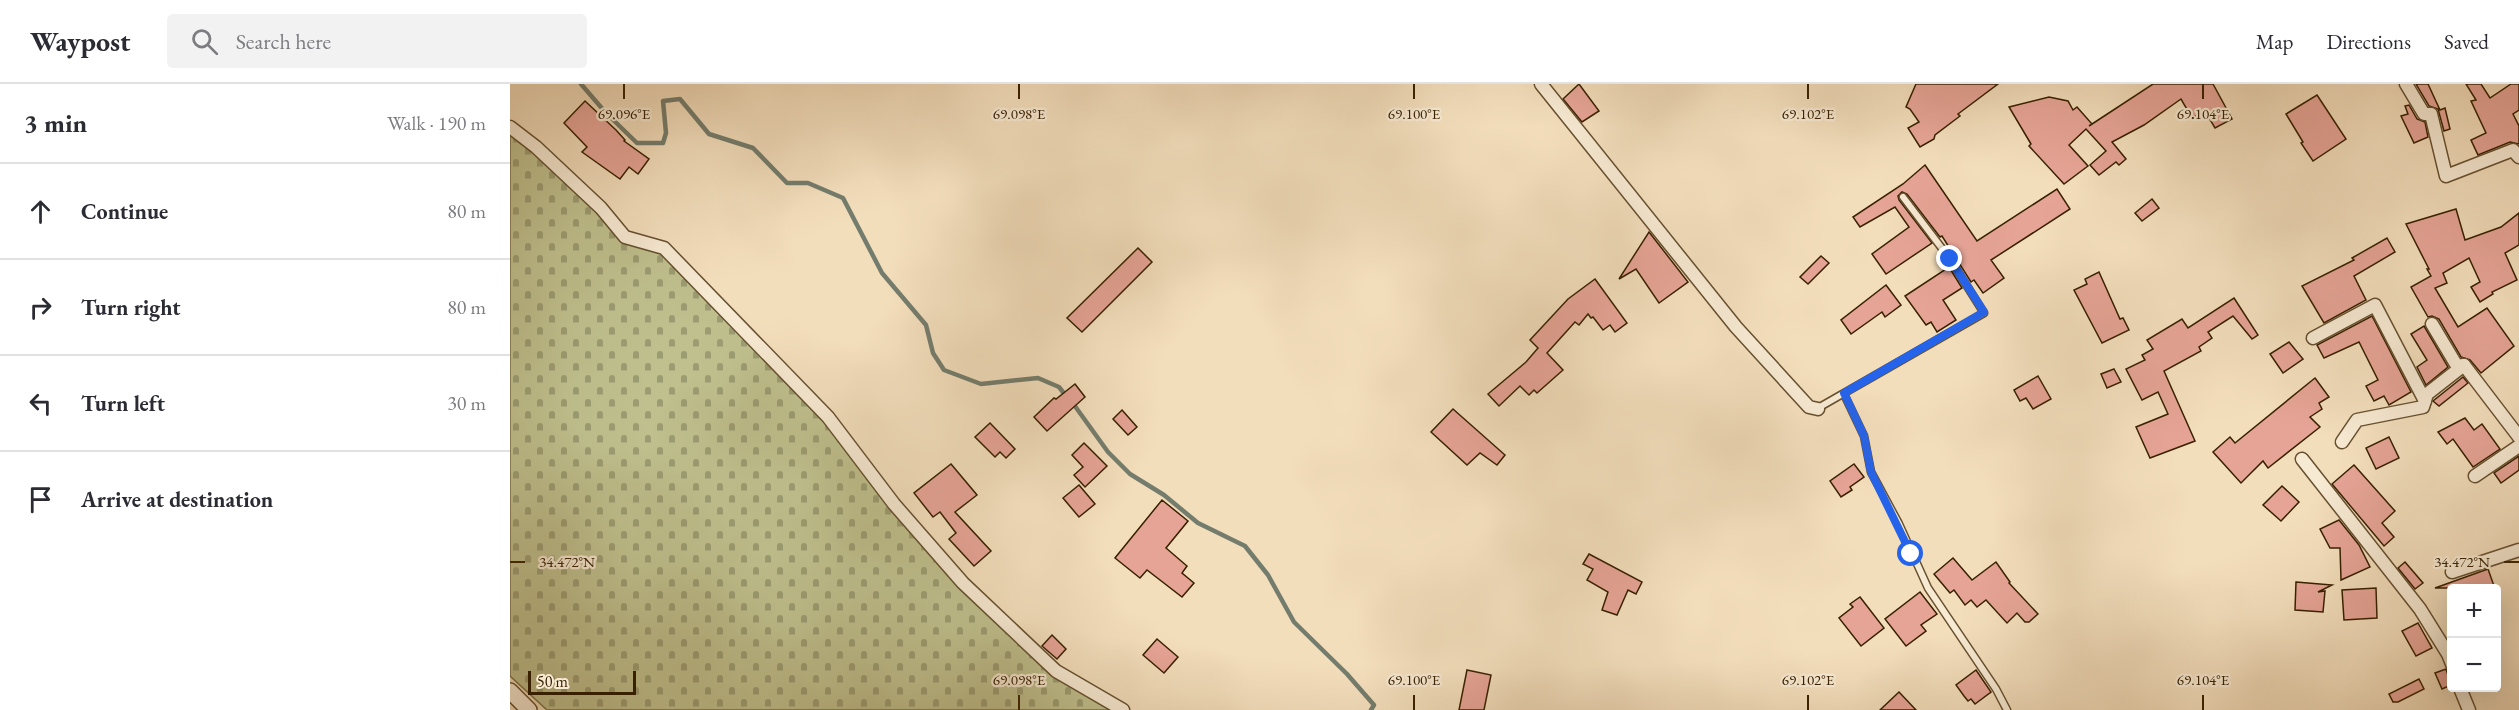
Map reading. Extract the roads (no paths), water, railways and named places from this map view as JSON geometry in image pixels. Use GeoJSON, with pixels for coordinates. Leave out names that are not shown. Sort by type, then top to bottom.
{"type":"FeatureCollection","features":[{"type":"Feature","properties":{"kind":"street"},"geometry":{"type":"LineString","coordinates":[[1541,84],[1736,327],[1809,407],[1818,409]]}},
{"type":"Feature","properties":{"kind":"street"},"geometry":{"type":"LineString","coordinates":[[2406,84],[2424,114],[2431,114],[2446,176],[2513,150],[2519,157]]}},
{"type":"Feature","properties":{"kind":"street"},"geometry":{"type":"LineString","coordinates":[[510,127],[536,147],[601,208],[625,237],[664,248],[828,417],[894,504],[963,583],[1056,672],[1124,710]]}},
{"type":"Feature","properties":{"kind":"street"},"geometry":{"type":"LineString","coordinates":[[2313,338],[2375,305],[2425,401]]}},
{"type":"Feature","properties":{"kind":"street"},"geometry":{"type":"LineString","coordinates":[[2432,324],[2457,366],[2464,365]]}},
{"type":"Feature","properties":{"kind":"street"},"geometry":{"type":"LineString","coordinates":[[2342,442],[2357,420],[2422,407],[2427,393],[2464,365]]}},
{"type":"Feature","properties":{"kind":"street"},"geometry":{"type":"LineString","coordinates":[[2464,365],[2519,437]]}},
{"type":"Feature","properties":{"kind":"street"},"geometry":{"type":"LineString","coordinates":[[2475,476],[2519,446]]}},
{"type":"Feature","properties":{"kind":"street"},"geometry":{"type":"LineString","coordinates":[[2302,459],[2420,609],[2447,652]]}},
{"type":"Feature","properties":{"kind":"street"},"geometry":{"type":"LineString","coordinates":[[2452,572],[2519,550]]}},
{"type":"Feature","properties":{"kind":"street"},"geometry":{"type":"LineString","coordinates":[[510,691],[529,710]]}},
{"type":"Feature","properties":{"kind":"street"},"geometry":{"type":"LineString","coordinates":[[2462,692],[2469,710]]}},
{"type":"Feature","properties":{"kind":"lane"},"geometry":{"type":"LineString","coordinates":[[1818,409],[1984,312],[1950,259],[1903,197]]}},
{"type":"Feature","properties":{"kind":"lane"},"geometry":{"type":"LineString","coordinates":[[1844,393],[1864,436],[1871,472],[1899,524],[1928,588],[1996,689],[2007,710]]}},
{"type":"Feature","properties":{"kind":"waterway"},"geometry":{"type":"LineString","coordinates":[[581,84],[606,113],[637,143],[663,143],[666,133],[663,101],[680,99],[709,134],[753,148],[787,183],[808,183],[843,198],[882,273],[926,325],[933,353],[944,370],[981,384],[1038,378],[1059,387],[1066,396]]}},
{"type":"Feature","properties":{"kind":"waterway"},"geometry":{"type":"LineString","coordinates":[[1072,402],[1108,452],[1130,474],[1164,495],[1198,523],[1245,546],[1268,575],[1294,622],[1347,674],[1374,705],[1371,710]]}}]}
